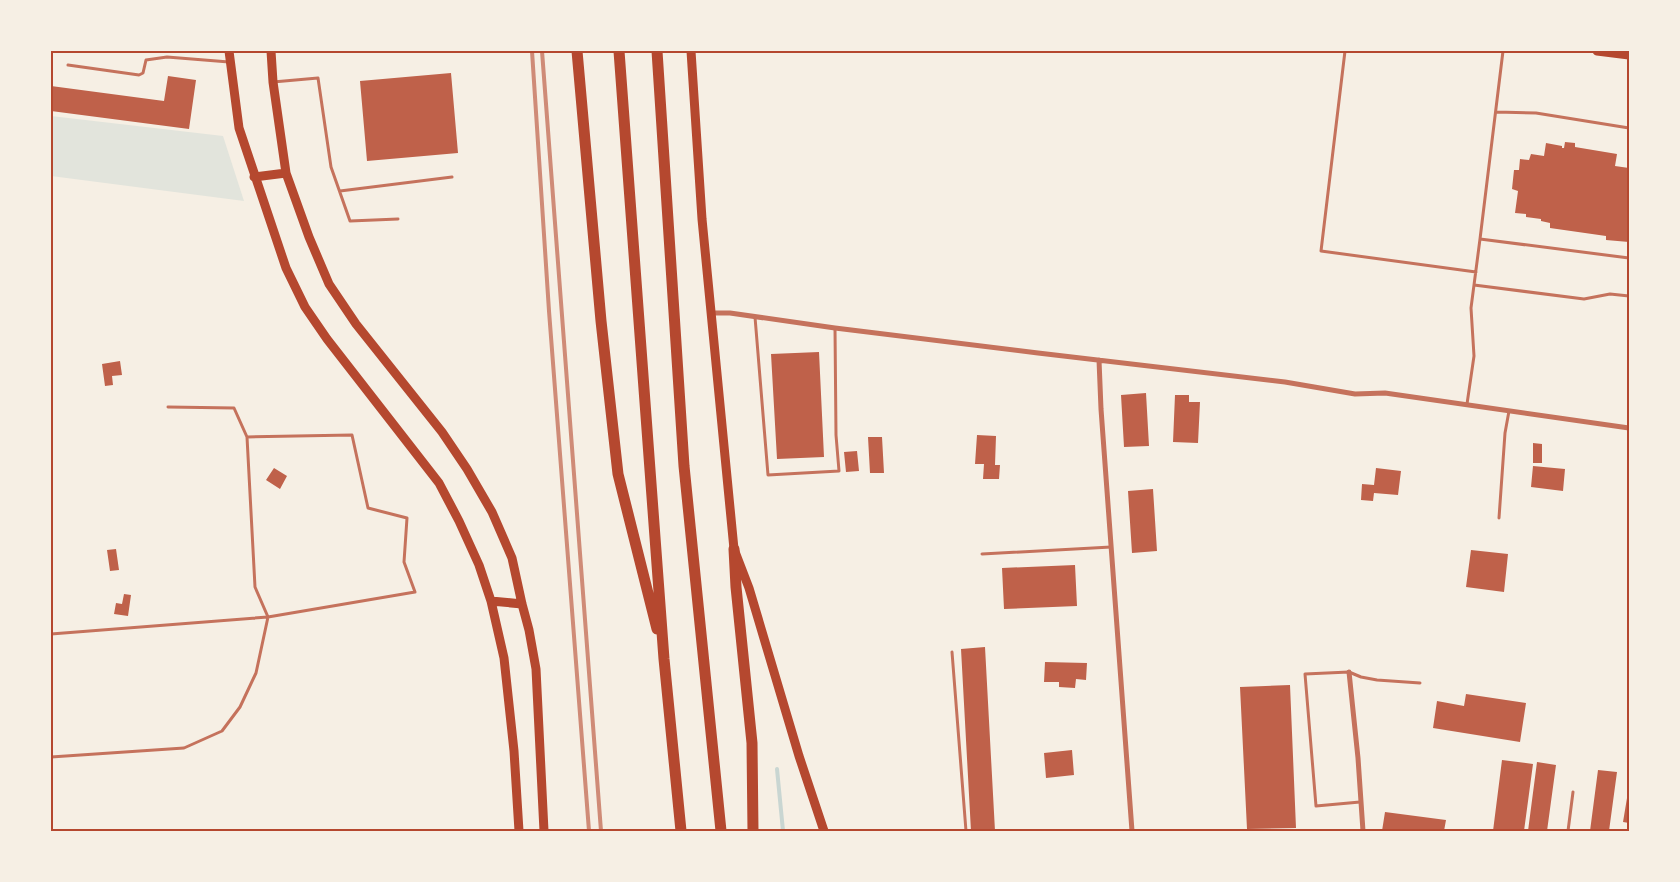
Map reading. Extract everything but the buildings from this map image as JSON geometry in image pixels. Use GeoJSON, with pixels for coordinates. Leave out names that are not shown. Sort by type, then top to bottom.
{"type":"FeatureCollection","features":[{"type":"Feature","properties":{"kind":"highway"},"geometry":{"type":"LineString","coordinates":[[577,51],[600,321],[618,474],[664,660]]}},
{"type":"Feature","properties":{"kind":"highway"},"geometry":{"type":"LineString","coordinates":[[619,51],[664,660],[681,831]]}},
{"type":"Feature","properties":{"kind":"highway"},"geometry":{"type":"LineString","coordinates":[[657,51],[684,466],[721,831]]}},
{"type":"Feature","properties":{"kind":"highway"},"geometry":{"type":"LineString","coordinates":[[734,549],[752,743],[753,831]]}},
{"type":"Feature","properties":{"kind":"main road"},"geometry":{"type":"LineString","coordinates":[[229,51],[239,128],[286,268],[305,307],[327,339],[439,483],[480,565],[491,601],[504,658],[514,751],[519,831]]}},
{"type":"Feature","properties":{"kind":"main road"},"geometry":{"type":"LineString","coordinates":[[271,51],[273,82],[286,173],[309,237],[329,284],[356,324],[442,432],[467,469],[492,512],[512,558],[536,669],[544,831]]}},
{"type":"Feature","properties":{"kind":"main road"},"geometry":{"type":"LineString","coordinates":[[691,51],[702,220],[734,549],[748,588],[798,756],[824,831]]}},
{"type":"Feature","properties":{"kind":"main road"},"geometry":{"type":"LineString","coordinates":[[1597,51],[1629,55]]}},
{"type":"Feature","properties":{"kind":"main road"},"geometry":{"type":"LineString","coordinates":[[254,176],[286,173]]}},
{"type":"Feature","properties":{"kind":"main road"},"geometry":{"type":"LineString","coordinates":[[491,601],[522,604]]}},
{"type":"Feature","properties":{"kind":"street"},"geometry":{"type":"LineString","coordinates":[[711,313],[730,312],[835,328],[1284,382],[1355,394],[1385,393],[1629,428]]}},
{"type":"Feature","properties":{"kind":"street"},"geometry":{"type":"LineString","coordinates":[[1099,360],[1132,831]]}},
{"type":"Feature","properties":{"kind":"street"},"geometry":{"type":"LineString","coordinates":[[1349,672],[1356,734],[1363,831]]}},
{"type":"Feature","properties":{"kind":"lane"},"geometry":{"type":"LineString","coordinates":[[1345,51],[1321,251],[1476,272]]}},
{"type":"Feature","properties":{"kind":"lane"},"geometry":{"type":"LineString","coordinates":[[1467,405],[1474,356],[1471,308],[1503,51]]}},
{"type":"Feature","properties":{"kind":"lane"},"geometry":{"type":"LineString","coordinates":[[68,65],[139,75],[143,73],[146,60],[152,59],[168,57],[230,62]]}},
{"type":"Feature","properties":{"kind":"lane"},"geometry":{"type":"LineString","coordinates":[[273,82],[318,78],[331,167],[350,221],[398,220]]}},
{"type":"Feature","properties":{"kind":"lane"},"geometry":{"type":"LineString","coordinates":[[1496,112],[1536,113],[1629,128]]}},
{"type":"Feature","properties":{"kind":"lane"},"geometry":{"type":"LineString","coordinates":[[340,191],[452,177]]}},
{"type":"Feature","properties":{"kind":"lane"},"geometry":{"type":"LineString","coordinates":[[1480,238],[1629,258]]}},
{"type":"Feature","properties":{"kind":"lane"},"geometry":{"type":"LineString","coordinates":[[1474,285],[1584,299],[1610,294],[1629,296]]}},
{"type":"Feature","properties":{"kind":"lane"},"geometry":{"type":"LineString","coordinates":[[755,316],[768,475],[839,471],[836,434],[835,328]]}},
{"type":"Feature","properties":{"kind":"lane"},"geometry":{"type":"LineString","coordinates":[[51,758],[184,748],[222,731],[240,707],[256,673],[268,617],[255,587],[247,437],[234,408],[168,407]]}},
{"type":"Feature","properties":{"kind":"lane"},"geometry":{"type":"LineString","coordinates":[[1499,518],[1505,433],[1509,411]]}},
{"type":"Feature","properties":{"kind":"lane"},"geometry":{"type":"LineString","coordinates":[[51,634],[268,617],[414,592],[404,562],[407,518],[368,508],[352,436],[247,437]]}},
{"type":"Feature","properties":{"kind":"lane"},"geometry":{"type":"LineString","coordinates":[[982,554],[1112,546]]}},
{"type":"Feature","properties":{"kind":"lane"},"geometry":{"type":"LineString","coordinates":[[952,652],[966,831]]}},
{"type":"Feature","properties":{"kind":"lane"},"geometry":{"type":"LineString","coordinates":[[1361,802],[1316,806],[1305,674],[1349,672],[1361,677],[1377,680],[1420,683]]}},
{"type":"Feature","properties":{"kind":"lane"},"geometry":{"type":"LineString","coordinates":[[1568,831],[1573,792]]}},
{"type":"Feature","properties":{"kind":"shaded area"},"geometry":{"type":"Polygon","coordinates":[[[51,116],[223,136],[244,201],[51,176],[51,116]]]}},
{"type":"Feature","properties":{"kind":"waterway"},"geometry":{"type":"LineString","coordinates":[[777,769],[783,831]]}},
{"type":"Feature","properties":{"kind":"railway"},"geometry":{"type":"LineString","coordinates":[[532,51],[549,311],[589,831]]}},
{"type":"Feature","properties":{"kind":"railway"},"geometry":{"type":"LineString","coordinates":[[542,51],[601,831]]}}]}
